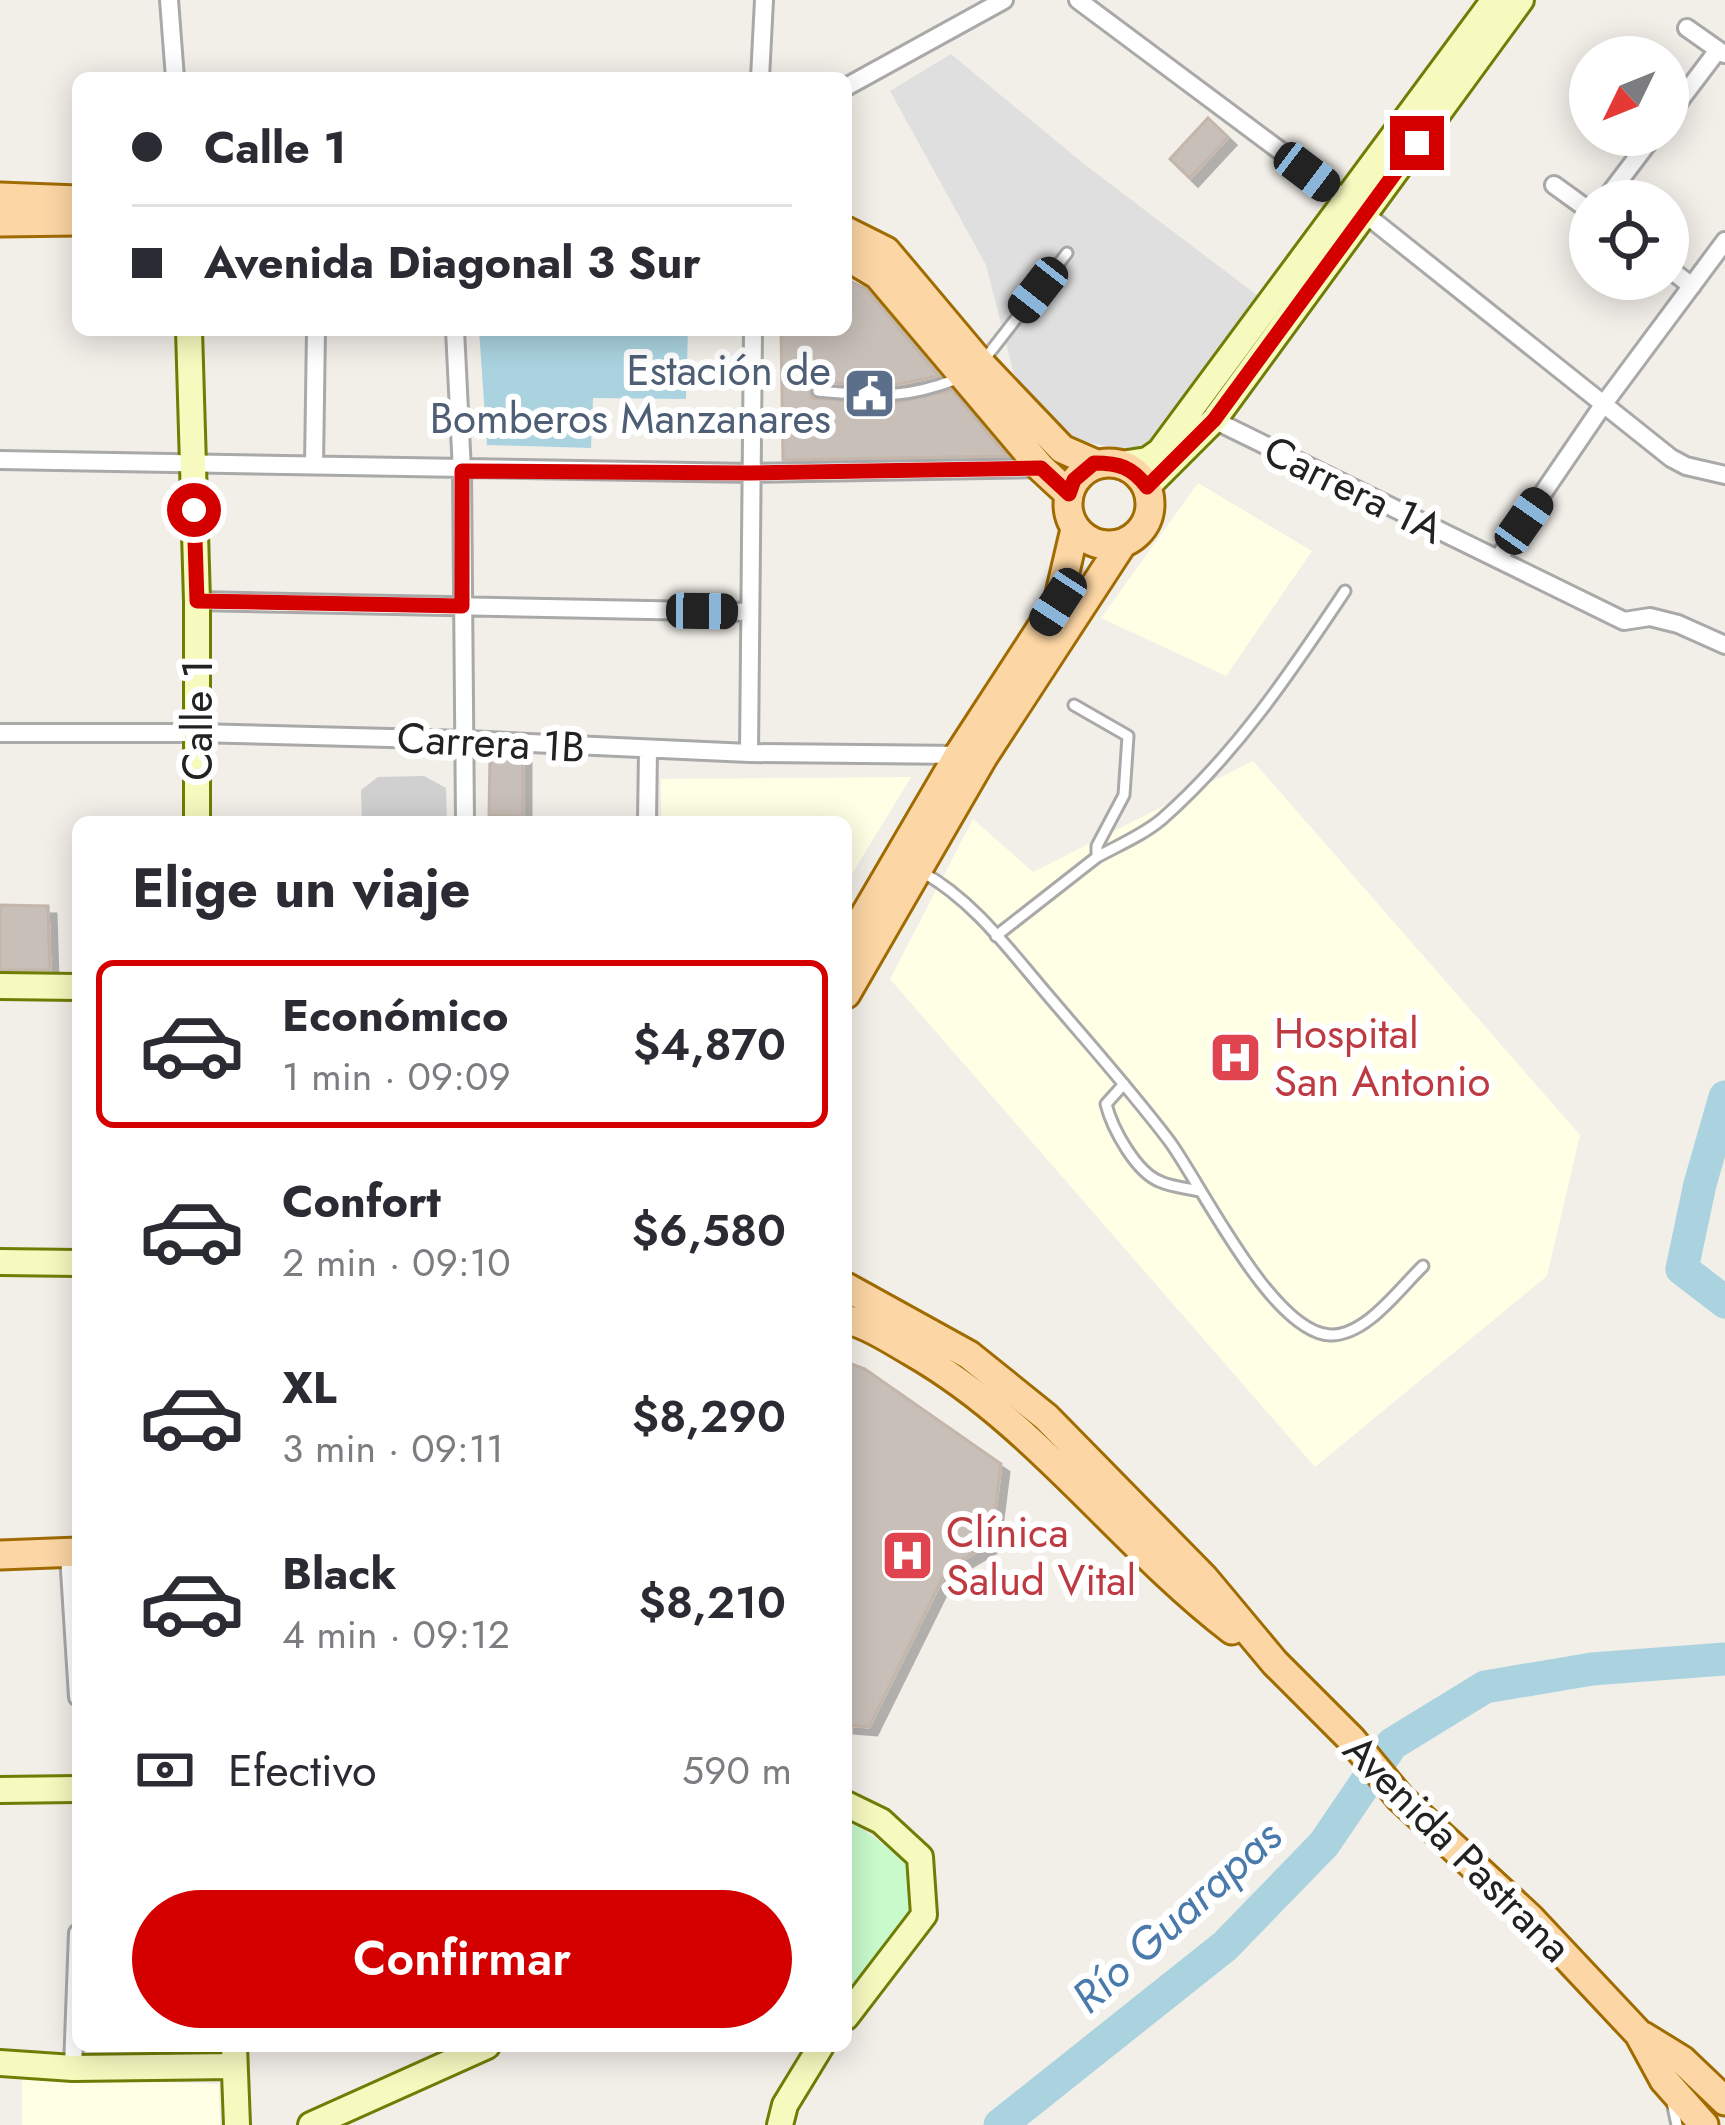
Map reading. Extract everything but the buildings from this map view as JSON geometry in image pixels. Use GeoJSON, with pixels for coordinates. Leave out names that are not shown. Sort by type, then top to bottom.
{"type":"FeatureCollection","features":[{"type":"Feature","properties":{"kind":"main road"},"geometry":{"type":"LineString","coordinates":[[1147,487],[1214,420],[1494,0]]}},
{"type":"Feature","properties":{"kind":"main road"},"geometry":{"type":"LineString","coordinates":[[1123,544],[1105,546],[1076,530],[1068,514],[1074,480],[1108,464],[1148,460],[1160,451],[1521,0]]}},
{"type":"Feature","properties":{"kind":"main road"},"geometry":{"type":"LineString","coordinates":[[0,197],[72,200]]}},
{"type":"Feature","properties":{"kind":"main road"},"geometry":{"type":"LineString","coordinates":[[0,221],[72,221]]}},
{"type":"Feature","properties":{"kind":"main road"},"geometry":{"type":"LineString","coordinates":[[852,234],[886,251],[1041,468],[1069,494]]}},
{"type":"Feature","properties":{"kind":"main road"},"geometry":{"type":"LineString","coordinates":[[852,260],[878,275],[972,370],[1061,449],[1136,473],[1147,487],[1150,510],[1142,531],[1123,544],[971,756]]}},
{"type":"Feature","properties":{"kind":"main road","name":"Calle 1"},"geometry":{"type":"LineString","coordinates":[[189,336],[197,816]]}},
{"type":"Feature","properties":{"kind":"main road"},"geometry":{"type":"LineString","coordinates":[[852,982],[908,865],[1058,602],[1076,530]]}},
{"type":"Feature","properties":{"kind":"main road"},"geometry":{"type":"LineString","coordinates":[[852,939],[908,865]]}},
{"type":"Feature","properties":{"kind":"main road"},"geometry":{"type":"LineString","coordinates":[[0,986],[72,986]]}},
{"type":"Feature","properties":{"kind":"main road"},"geometry":{"type":"LineString","coordinates":[[0,1262],[72,1263]]}},
{"type":"Feature","properties":{"kind":"main road","name":"Avenida Pastrana"},"geometry":{"type":"LineString","coordinates":[[852,1290],[969,1355],[1046,1417],[1204,1578],[1400,1798],[1531,1918],[1639,2034],[1664,2080],[1704,2125]]}},
{"type":"Feature","properties":{"kind":"main road","name":"Avenida Pastrana"},"geometry":{"type":"LineString","coordinates":[[852,1321],[958,1378],[1189,1597],[1275,1663]]}},
{"type":"Feature","properties":{"kind":"main road"},"geometry":{"type":"LineString","coordinates":[[0,1556],[72,1553]]}},
{"type":"Feature","properties":{"kind":"main road"},"geometry":{"type":"LineString","coordinates":[[0,1790],[72,1789]]}},
{"type":"Feature","properties":{"kind":"main road"},"geometry":{"type":"LineString","coordinates":[[852,1807],[881,1821],[920,1857],[924,1915],[852,2009]]}},
{"type":"Feature","properties":{"kind":"main road","name":"Avenida Pastrana"},"geometry":{"type":"LineString","coordinates":[[1639,2034],[1682,2060],[1725,2101]]}},
{"type":"Feature","properties":{"kind":"main road"},"geometry":{"type":"LineString","coordinates":[[311,2125],[474,2052]]}},
{"type":"Feature","properties":{"kind":"main road"},"geometry":{"type":"LineString","coordinates":[[780,2125],[785,2105],[817,2052]]}},
{"type":"Feature","properties":{"kind":"main road"},"geometry":{"type":"LineString","coordinates":[[0,2063],[73,2068],[234,2056],[236,2125]]}},
{"type":"Feature","properties":{"kind":"street"},"geometry":{"type":"LineString","coordinates":[[169,0],[175,72]]}},
{"type":"Feature","properties":{"kind":"street"},"geometry":{"type":"LineString","coordinates":[[760,72],[764,0]]}},
{"type":"Feature","properties":{"kind":"street"},"geometry":{"type":"LineString","coordinates":[[852,84],[1004,0]]}},
{"type":"Feature","properties":{"kind":"street"},"geometry":{"type":"LineString","coordinates":[[1078,0],[1355,207],[1671,458],[1725,475]]}},
{"type":"Feature","properties":{"kind":"street"},"geometry":{"type":"LineString","coordinates":[[1687,28],[1722,52],[1689,91]]}},
{"type":"Feature","properties":{"kind":"street"},"geometry":{"type":"LineString","coordinates":[[1620,180],[1638,156]]}},
{"type":"Feature","properties":{"kind":"street"},"geometry":{"type":"LineString","coordinates":[[1554,185],[1569,196]]}},
{"type":"Feature","properties":{"kind":"street"},"geometry":{"type":"LineString","coordinates":[[1498,559],[1603,406],[1725,242]]}},
{"type":"Feature","properties":{"kind":"street"},"geometry":{"type":"LineString","coordinates":[[314,465],[316,336]]}},
{"type":"Feature","properties":{"kind":"street"},"geometry":{"type":"LineString","coordinates":[[455,336],[462,471],[465,816]]}},
{"type":"Feature","properties":{"kind":"street"},"geometry":{"type":"LineString","coordinates":[[749,753],[753,336]]}},
{"type":"Feature","properties":{"kind":"street","name":"Carrera 1A"},"geometry":{"type":"LineString","coordinates":[[1214,420],[1624,621],[1650,617],[1725,645]]}},
{"type":"Feature","properties":{"kind":"street"},"geometry":{"type":"LineString","coordinates":[[0,460],[462,471],[1041,468]]}},
{"type":"Feature","properties":{"kind":"street"},"geometry":{"type":"LineString","coordinates":[[197,601],[750,612]]}},
{"type":"Feature","properties":{"kind":"street","name":"Carrera 1B"},"geometry":{"type":"LineString","coordinates":[[0,733],[195,733],[971,756]]}},
{"type":"Feature","properties":{"kind":"street"},"geometry":{"type":"LineString","coordinates":[[647,816],[648,750]]}},
{"type":"Feature","properties":{"kind":"street"},"geometry":{"type":"LineString","coordinates":[[73,2068],[74,2052]]}},
{"type":"Feature","properties":{"kind":"lane"},"geometry":{"type":"LineString","coordinates":[[818,391],[915,395],[972,370],[1066,253]]}},
{"type":"Feature","properties":{"kind":"lane"},"geometry":{"type":"LineString","coordinates":[[997,936],[1097,857],[1161,819],[1276,694],[1346,591]]}},
{"type":"Feature","properties":{"kind":"lane"},"geometry":{"type":"LineString","coordinates":[[1074,705],[1119,728],[1130,744],[1124,795],[1097,846],[1097,857]]}},
{"type":"Feature","properties":{"kind":"lane"},"geometry":{"type":"LineString","coordinates":[[908,865],[964,902],[1124,1084],[1174,1147],[1226,1236],[1299,1324],[1327,1335],[1354,1332],[1424,1266]]}},
{"type":"Feature","properties":{"kind":"lane"},"geometry":{"type":"LineString","coordinates":[[1124,1084],[1106,1104],[1112,1128],[1149,1176],[1199,1191]]}},
{"type":"Feature","properties":{"kind":"lane"},"geometry":{"type":"LineString","coordinates":[[1664,2080],[1677,2125]]}},
{"type":"Feature","properties":{"kind":"shaded area"},"geometry":{"type":"Polygon","coordinates":[[[951,54],[1084,164],[1266,302],[1153,449],[1136,451],[1073,440],[1014,374],[986,265],[890,91],[951,54]]]}},
{"type":"Feature","properties":{"kind":"shaded area"},"geometry":{"type":"Polygon","coordinates":[[[1198,483],[1312,551],[1226,676],[1101,618],[1198,483]]]}},
{"type":"Feature","properties":{"kind":"shaded area","name":"Hospital San Antonio"},"geometry":{"type":"Polygon","coordinates":[[[1253,761],[1580,1135],[1547,1276],[1315,1467],[890,979],[973,819],[1033,872],[1253,761]]]}},
{"type":"Feature","properties":{"kind":"shaded area"},"geometry":{"type":"Polygon","coordinates":[[[424,776],[446,788],[447,816],[362,816],[361,790],[378,777],[424,776]]]}},
{"type":"Feature","properties":{"kind":"shaded area"},"geometry":{"type":"Polygon","coordinates":[[[911,777],[852,874],[852,816],[661,816],[661,779],[911,777]]]}},
{"type":"Feature","properties":{"kind":"shaded area"},"geometry":{"type":"Polygon","coordinates":[[[22,2078],[219,2084],[220,2125],[22,2125],[22,2078]]]}},
{"type":"Feature","properties":{"kind":"green space"},"geometry":{"type":"Polygon","coordinates":[[[852,1825],[906,1861],[913,1911],[852,1990],[852,1825]]]}},
{"type":"Feature","properties":{"kind":"water"},"geometry":{"type":"Polygon","coordinates":[[[479,336],[688,336],[686,399],[593,398],[591,448],[487,445],[479,336]]]}},
{"type":"Feature","properties":{"kind":"waterway","name":"Río Guarapas"},"geometry":{"type":"LineString","coordinates":[[1725,1097],[1682,1269],[1725,1302]]}},
{"type":"Feature","properties":{"kind":"waterway","name":"Río Guarapas"},"geometry":{"type":"LineString","coordinates":[[1000,2125],[1225,1946],[1324,1844],[1392,1744],[1485,1687],[1592,1669],[1725,1659]]}},
{"type":"Feature","properties":{"kind":"place","name":"Estación de Bomberos Manzanares"},"geometry":{"type":"Point","coordinates":[870,394]}},
{"type":"Feature","properties":{"kind":"place","name":"Hospital San Antonio"},"geometry":{"type":"Point","coordinates":[1235,1057]}},
{"type":"Feature","properties":{"kind":"place","name":"Clínica Salud Vital"},"geometry":{"type":"Point","coordinates":[907,1556]}},
{"type":"Feature","properties":{"kind":"route"},"geometry":{"type":"LineString","coordinates":[[194,510],[197,601],[462,606],[462,471],[1041,468],[1069,494],[1074,480],[1094,463],[1104,463],[1121,464],[1147,487],[1214,420],[1417,143]]}}]}
